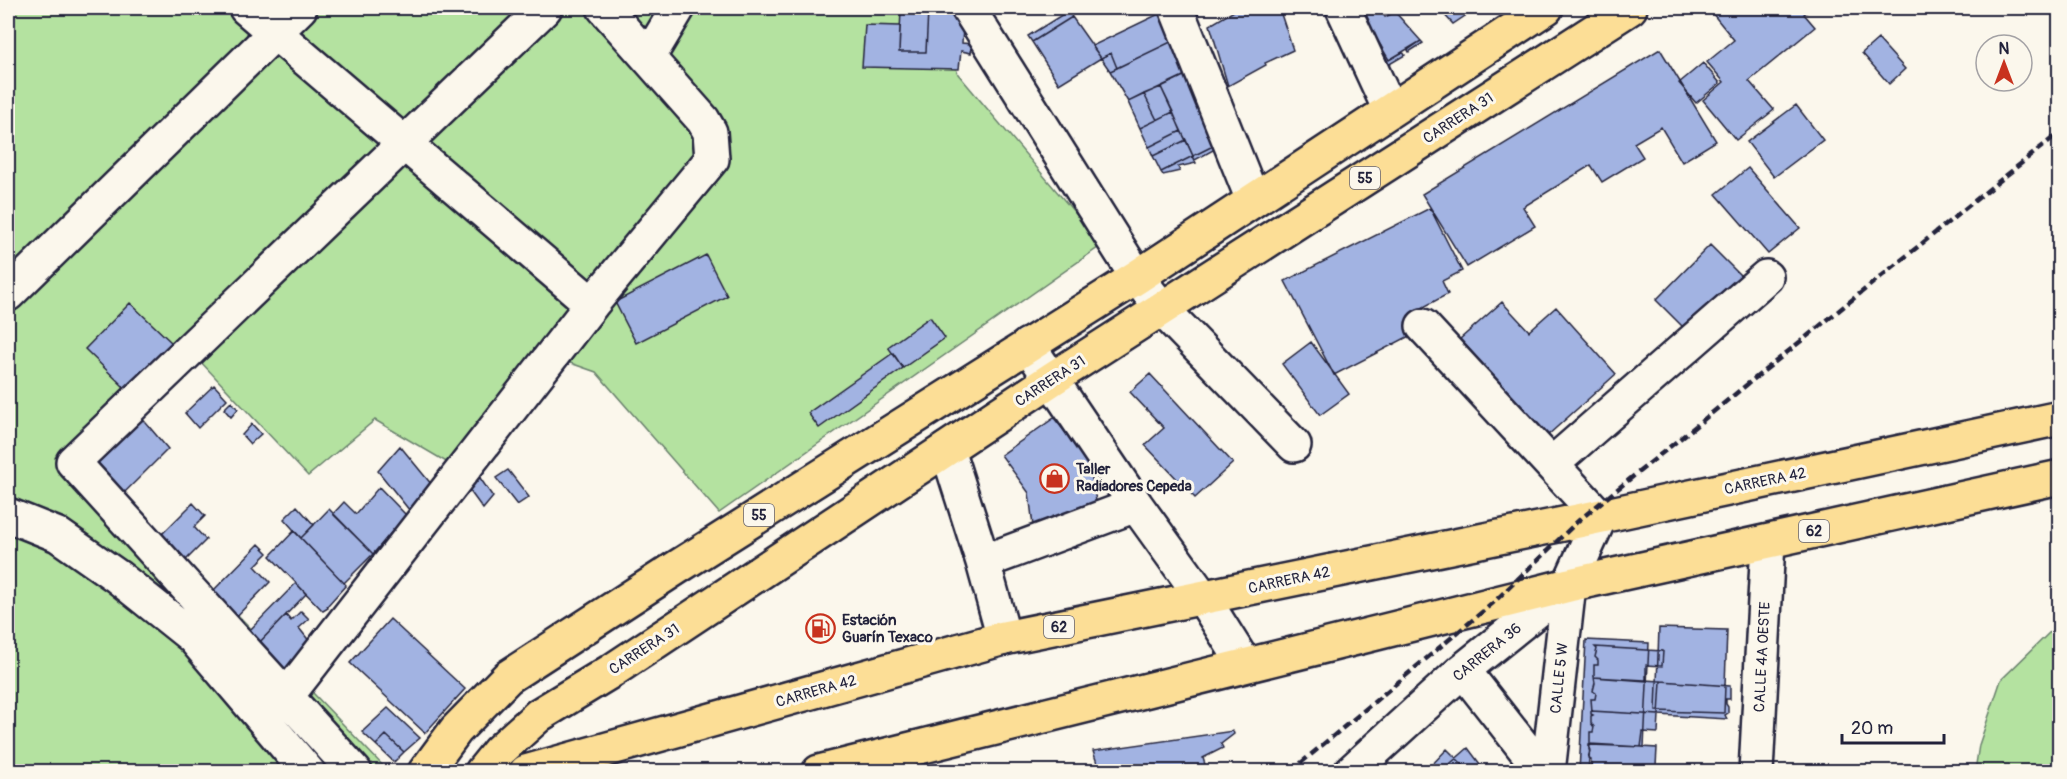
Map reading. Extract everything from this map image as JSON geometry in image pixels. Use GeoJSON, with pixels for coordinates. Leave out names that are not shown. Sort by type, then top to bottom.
{"type":"FeatureCollection","features":[{"type":"Feature","properties":{"kind":"highway","name":"55"},"geometry":{"type":"LineString","coordinates":[[424,771],[456,730],[508,677],[686,561],[1137,277],[1546,8]]}},
{"type":"Feature","properties":{"kind":"highway","name":"CARRERA 31"},"geometry":{"type":"LineString","coordinates":[[482,771],[499,751],[539,716],[613,670],[1052,380],[1630,8]]}},
{"type":"Feature","properties":{"kind":"highway"},"geometry":{"type":"LineString","coordinates":[[1075,315],[1100,349]]}},
{"type":"Feature","properties":{"kind":"highway","name":"CARRERA 42"},"geometry":{"type":"LineString","coordinates":[[526,771],[1004,638],[1600,517],[2060,418]]}},
{"type":"Feature","properties":{"kind":"highway","name":"62"},"geometry":{"type":"LineString","coordinates":[[819,771],[1569,585],[2060,477]]}},
{"type":"Feature","properties":{"kind":"street"},"geometry":{"type":"LineString","coordinates":[[246,8],[592,304]]}},
{"type":"Feature","properties":{"kind":"street"},"geometry":{"type":"LineString","coordinates":[[8,294],[300,8]]}},
{"type":"Feature","properties":{"kind":"street"},"geometry":{"type":"LineString","coordinates":[[355,771],[73,462],[545,8]]}},
{"type":"Feature","properties":{"kind":"street"},"geometry":{"type":"LineString","coordinates":[[286,697],[592,304],[712,159],[710,132],[703,120],[604,8]]}},
{"type":"Feature","properties":{"kind":"street"},"geometry":{"type":"LineString","coordinates":[[648,58],[678,8]]}},
{"type":"Feature","properties":{"kind":"street"},"geometry":{"type":"LineString","coordinates":[[968,8],[1137,277],[1162,309],[1294,445]]}},
{"type":"Feature","properties":{"kind":"street"},"geometry":{"type":"LineString","coordinates":[[1176,8],[1253,200]]}},
{"type":"Feature","properties":{"kind":"street"},"geometry":{"type":"LineString","coordinates":[[1343,8],[1390,110]]}},
{"type":"Feature","properties":{"kind":"street"},"geometry":{"type":"LineString","coordinates":[[1552,464],[1766,278]]}},
{"type":"Feature","properties":{"kind":"street"},"geometry":{"type":"LineString","coordinates":[[1424,326],[1600,517]]}},
{"type":"Feature","properties":{"kind":"street"},"geometry":{"type":"LineString","coordinates":[[1028,345],[1136,505],[1203,598],[1245,665]]}},
{"type":"Feature","properties":{"kind":"street"},"geometry":{"type":"LineString","coordinates":[[947,449],[983,562],[1004,638]]}},
{"type":"Feature","properties":{"kind":"street"},"geometry":{"type":"LineString","coordinates":[[983,562],[1136,505]]}},
{"type":"Feature","properties":{"kind":"street"},"geometry":{"type":"LineString","coordinates":[[8,515],[58,535],[118,577],[193,637],[308,771]]}},
{"type":"Feature","properties":{"kind":"street","name":"CARRERA 36"},"geometry":{"type":"LineString","coordinates":[[1351,771],[1463,670],[1569,585],[1600,517]]}},
{"type":"Feature","properties":{"kind":"street","name":"CALLE 4A OESTE"},"geometry":{"type":"LineString","coordinates":[[1756,771],[1768,542]]}},
{"type":"Feature","properties":{"kind":"street","name":"CALLE 5 W"},"geometry":{"type":"LineString","coordinates":[[1548,771],[1569,585]]}},
{"type":"Feature","properties":{"kind":"street"},"geometry":{"type":"LineString","coordinates":[[1463,670],[1543,771]]}},
{"type":"Feature","properties":{"kind":"green space"},"geometry":{"type":"Polygon","coordinates":[[[8,8],[934,8],[958,74],[1102,245],[719,513],[596,372],[553,357],[460,470],[375,420],[308,476],[199,360],[87,458],[388,771],[8,771],[8,8]]]}},
{"type":"Feature","properties":{"kind":"green space"},"geometry":{"type":"Polygon","coordinates":[[[2059,629],[2059,771],[1975,771],[1979,745],[2001,680],[2049,633],[2059,629]]]}},
{"type":"Feature","properties":{"kind":"building"},"geometry":{"type":"Polygon","coordinates":[[[1239,8],[1279,8],[1293,50],[1265,63],[1266,65],[1228,86],[1210,25],[1239,8]]]}},
{"type":"Feature","properties":{"kind":"building"},"geometry":{"type":"Polygon","coordinates":[[[1368,8],[1379,8],[1385,17],[1395,12],[1421,41],[1389,60],[1361,12],[1368,8]]]}},
{"type":"Feature","properties":{"kind":"building"},"geometry":{"type":"Polygon","coordinates":[[[1438,8],[1477,8],[1453,24],[1438,8]]]}},
{"type":"Feature","properties":{"kind":"building"},"geometry":{"type":"Polygon","coordinates":[[[1708,8],[1812,8],[1804,14],[1815,27],[1749,81],[1774,110],[1736,140],[1703,100],[1724,82],[1707,62],[1734,40],[1708,8]]]}},
{"type":"Feature","properties":{"kind":"building"},"geometry":{"type":"Polygon","coordinates":[[[901,11],[928,11],[926,52],[899,52],[901,11]]]}},
{"type":"Feature","properties":{"kind":"building"},"geometry":{"type":"Polygon","coordinates":[[[928,11],[964,12],[962,43],[972,44],[971,53],[961,51],[959,69],[862,67],[865,25],[900,26],[899,52],[926,52],[928,11]]]}},
{"type":"Feature","properties":{"kind":"building"},"geometry":{"type":"Polygon","coordinates":[[[1068,11],[1072,17],[1032,42],[1028,36],[1068,11]]]}},
{"type":"Feature","properties":{"kind":"building"},"geometry":{"type":"Polygon","coordinates":[[[1165,11],[1177,39],[1117,68],[1111,53],[1101,58],[1092,46],[1165,11]]]}},
{"type":"Feature","properties":{"kind":"building"},"geometry":{"type":"Polygon","coordinates":[[[1072,17],[1101,58],[1059,84],[1032,42],[1072,17]]]}},
{"type":"Feature","properties":{"kind":"building"},"geometry":{"type":"Polygon","coordinates":[[[1177,39],[1194,71],[1128,102],[1110,71],[1177,39]]]}},
{"type":"Feature","properties":{"kind":"building"},"geometry":{"type":"Polygon","coordinates":[[[1878,39],[1905,69],[1889,84],[1862,53],[1878,39]]]}},
{"type":"Feature","properties":{"kind":"building"},"geometry":{"type":"Polygon","coordinates":[[[1421,41],[1423,43],[1409,52],[1408,50],[1421,41]]]}},
{"type":"Feature","properties":{"kind":"building"},"geometry":{"type":"Polygon","coordinates":[[[1381,46],[1389,60],[1403,52],[1405,55],[1388,65],[1378,47],[1381,46]]]}},
{"type":"Feature","properties":{"kind":"building"},"geometry":{"type":"Polygon","coordinates":[[[1660,49],[1716,141],[1682,162],[1661,127],[1634,143],[1643,157],[1602,182],[1591,165],[1523,207],[1535,226],[1467,267],[1422,194],[1660,49]]]}},
{"type":"Feature","properties":{"kind":"building"},"geometry":{"type":"Polygon","coordinates":[[[1111,53],[1117,68],[1110,71],[1101,58],[1111,53]]]}},
{"type":"Feature","properties":{"kind":"building"},"geometry":{"type":"Polygon","coordinates":[[[1703,63],[1720,83],[1696,103],[1679,83],[1703,63]]]}},
{"type":"Feature","properties":{"kind":"building"},"geometry":{"type":"Polygon","coordinates":[[[1194,71],[1225,140],[1193,156],[1161,87],[1194,71]]]}},
{"type":"Feature","properties":{"kind":"building"},"geometry":{"type":"Polygon","coordinates":[[[1161,87],[1173,112],[1157,120],[1144,94],[1161,87]]]}},
{"type":"Feature","properties":{"kind":"building"},"geometry":{"type":"Polygon","coordinates":[[[1144,94],[1157,120],[1140,128],[1128,102],[1144,94]]]}},
{"type":"Feature","properties":{"kind":"building"},"geometry":{"type":"Polygon","coordinates":[[[1796,105],[1823,140],[1774,177],[1747,142],[1796,105]]]}},
{"type":"Feature","properties":{"kind":"building"},"geometry":{"type":"Polygon","coordinates":[[[1173,112],[1181,131],[1149,147],[1140,128],[1173,112]]]}},
{"type":"Feature","properties":{"kind":"building"},"geometry":{"type":"Polygon","coordinates":[[[1181,131],[1186,140],[1153,156],[1149,147],[1181,131]]]}},
{"type":"Feature","properties":{"kind":"building"},"geometry":{"type":"Polygon","coordinates":[[[1186,140],[1193,156],[1161,172],[1153,156],[1186,140]]]}},
{"type":"Feature","properties":{"kind":"building"},"geometry":{"type":"Polygon","coordinates":[[[1225,140],[1226,143],[1195,160],[1193,156],[1225,140]]]}},
{"type":"Feature","properties":{"kind":"building"},"geometry":{"type":"Polygon","coordinates":[[[1193,156],[1196,163],[1178,167],[1180,171],[1163,175],[1161,172],[1193,156]]]}},
{"type":"Feature","properties":{"kind":"building"},"geometry":{"type":"Polygon","coordinates":[[[1748,168],[1800,228],[1768,254],[1716,194],[1748,168]]]}},
{"type":"Feature","properties":{"kind":"building"},"geometry":{"type":"Polygon","coordinates":[[[1430,208],[1462,271],[1442,281],[1448,294],[1418,310],[1427,327],[1334,375],[1285,281],[1430,208]]]}},
{"type":"Feature","properties":{"kind":"building"},"geometry":{"type":"Polygon","coordinates":[[[1710,245],[1743,278],[1688,332],[1656,300],[1710,245]]]}},
{"type":"Feature","properties":{"kind":"building"},"geometry":{"type":"Polygon","coordinates":[[[706,255],[727,296],[636,343],[615,302],[706,255]]]}},
{"type":"Feature","properties":{"kind":"building"},"geometry":{"type":"Polygon","coordinates":[[[1502,302],[1529,331],[1556,307],[1616,374],[1547,436],[1460,339],[1502,302]]]}},
{"type":"Feature","properties":{"kind":"building"},"geometry":{"type":"Polygon","coordinates":[[[130,303],[172,343],[127,390],[85,349],[130,303]]]}},
{"type":"Feature","properties":{"kind":"building"},"geometry":{"type":"Polygon","coordinates":[[[930,317],[945,338],[903,368],[888,347],[930,317]]]}},
{"type":"Feature","properties":{"kind":"building"},"geometry":{"type":"Polygon","coordinates":[[[1311,342],[1349,394],[1320,415],[1282,364],[1311,342]]]}},
{"type":"Feature","properties":{"kind":"building"},"geometry":{"type":"Polygon","coordinates":[[[893,353],[903,368],[819,428],[808,413],[893,353]]]}},
{"type":"Feature","properties":{"kind":"building"},"geometry":{"type":"Polygon","coordinates":[[[1150,374],[1233,463],[1195,498],[1145,445],[1164,428],[1130,392],[1150,374]]]}},
{"type":"Feature","properties":{"kind":"building"},"geometry":{"type":"Polygon","coordinates":[[[214,385],[227,399],[198,428],[185,413],[214,385]]]}},
{"type":"Feature","properties":{"kind":"building"},"geometry":{"type":"Polygon","coordinates":[[[231,402],[238,409],[231,417],[224,409],[231,402]]]}},
{"type":"Feature","properties":{"kind":"building"},"geometry":{"type":"Polygon","coordinates":[[[140,416],[168,449],[113,504],[86,471],[140,416]]]}},
{"type":"Feature","properties":{"kind":"building","name":"Taller Radiadores Cepeda"},"geometry":{"type":"Polygon","coordinates":[[[1054,418],[1089,462],[1098,512],[1033,526],[1029,493],[1001,455],[1054,418]]]}},
{"type":"Feature","properties":{"kind":"building"},"geometry":{"type":"Polygon","coordinates":[[[252,424],[261,434],[250,444],[242,435],[252,424]]]}},
{"type":"Feature","properties":{"kind":"building"},"geometry":{"type":"Polygon","coordinates":[[[400,446],[432,485],[410,511],[378,471],[400,446]]]}},
{"type":"Feature","properties":{"kind":"building"},"geometry":{"type":"Polygon","coordinates":[[[508,470],[529,497],[517,505],[496,478],[508,470]]]}},
{"type":"Feature","properties":{"kind":"building"},"geometry":{"type":"Polygon","coordinates":[[[478,475],[493,497],[483,509],[467,487],[478,475]]]}},
{"type":"Feature","properties":{"kind":"building"},"geometry":{"type":"Polygon","coordinates":[[[379,487],[406,515],[373,554],[333,514],[344,502],[356,514],[379,487]]]}},
{"type":"Feature","properties":{"kind":"building"},"geometry":{"type":"Polygon","coordinates":[[[193,503],[205,516],[194,527],[206,540],[180,566],[153,543],[193,503]]]}},
{"type":"Feature","properties":{"kind":"building"},"geometry":{"type":"Polygon","coordinates":[[[297,506],[314,525],[301,538],[284,519],[297,506]]]}},
{"type":"Feature","properties":{"kind":"building"},"geometry":{"type":"Polygon","coordinates":[[[329,509],[373,554],[344,583],[301,538],[329,509]]]}},
{"type":"Feature","properties":{"kind":"building"},"geometry":{"type":"Polygon","coordinates":[[[294,531],[346,585],[323,611],[270,556],[294,531]]]}},
{"type":"Feature","properties":{"kind":"building"},"geometry":{"type":"Polygon","coordinates":[[[259,544],[268,553],[255,566],[270,582],[233,620],[209,595],[259,544]]]}},
{"type":"Feature","properties":{"kind":"building"},"geometry":{"type":"Polygon","coordinates":[[[296,583],[306,594],[255,647],[246,634],[296,583]]]}},
{"type":"Feature","properties":{"kind":"building"},"geometry":{"type":"Polygon","coordinates":[[[301,611],[309,619],[299,628],[314,647],[279,679],[255,647],[286,615],[291,621],[301,611]]]}},
{"type":"Feature","properties":{"kind":"building"},"geometry":{"type":"Polygon","coordinates":[[[390,619],[465,689],[425,733],[350,663],[390,619]]]}},
{"type":"Feature","properties":{"kind":"building"},"geometry":{"type":"Polygon","coordinates":[[[1659,628],[1727,630],[1724,713],[1656,711],[1659,628]]]}},
{"type":"Feature","properties":{"kind":"building"},"geometry":{"type":"Polygon","coordinates":[[[1586,640],[1649,643],[1644,747],[1590,745],[1588,772],[1579,772],[1586,640]]]}},
{"type":"Feature","properties":{"kind":"building"},"geometry":{"type":"Polygon","coordinates":[[[1595,647],[1663,651],[1662,666],[1646,665],[1646,681],[1594,677],[1594,665],[1598,665],[1595,647]]]}},
{"type":"Feature","properties":{"kind":"building"},"geometry":{"type":"Polygon","coordinates":[[[1594,677],[1661,681],[1659,715],[1592,711],[1591,699],[1595,699],[1596,693],[1593,691],[1594,677]]]}},
{"type":"Feature","properties":{"kind":"building"},"geometry":{"type":"Polygon","coordinates":[[[1661,681],[1730,686],[1730,699],[1726,699],[1727,719],[1659,715],[1661,681]]]}},
{"type":"Feature","properties":{"kind":"building"},"geometry":{"type":"Polygon","coordinates":[[[388,708],[420,738],[404,752],[386,735],[376,745],[362,732],[388,708]]]}},
{"type":"Feature","properties":{"kind":"building"},"geometry":{"type":"Polygon","coordinates":[[[1591,711],[1659,715],[1658,733],[1643,732],[1641,747],[1590,744],[1590,732],[1593,732],[1594,727],[1591,723],[1593,715],[1591,711]]]}},
{"type":"Feature","properties":{"kind":"building"},"geometry":{"type":"Polygon","coordinates":[[[1233,731],[1234,734],[1221,744],[1223,748],[1203,758],[1206,768],[1193,772],[1100,772],[1093,751],[1233,731]]]}},
{"type":"Feature","properties":{"kind":"building"},"geometry":{"type":"Polygon","coordinates":[[[386,735],[404,752],[394,762],[376,745],[386,735]]]}},
{"type":"Feature","properties":{"kind":"building"},"geometry":{"type":"Polygon","coordinates":[[[1589,744],[1657,748],[1656,766],[1641,765],[1640,772],[1587,772],[1587,767],[1591,767],[1591,760],[1588,758],[1589,744]]]}},
{"type":"Feature","properties":{"kind":"building"},"geometry":{"type":"Polygon","coordinates":[[[1468,748],[1486,772],[1444,772],[1443,770],[1468,748]]]}},
{"type":"Feature","properties":{"kind":"building"},"geometry":{"type":"Polygon","coordinates":[[[1447,749],[1470,772],[1425,772],[1447,749]]]}},
{"type":"Feature","properties":{"kind":"building"},"geometry":{"type":"Polygon","coordinates":[[[1441,766],[1444,772],[1429,772],[1435,768],[1437,770],[1441,766]]]}},
{"type":"Feature","properties":{"kind":"railway"},"geometry":{"type":"LineString","coordinates":[[1290,772],[1493,603],[1578,521],[2060,132]]}},
{"type":"Feature","properties":{"kind":"place","name":"Taller Radiadores Cepeda"},"geometry":{"type":"Point","coordinates":[1055,478]}},
{"type":"Feature","properties":{"kind":"place","name":"Estación Guarín Texaco"},"geometry":{"type":"Point","coordinates":[821,629]}}]}
